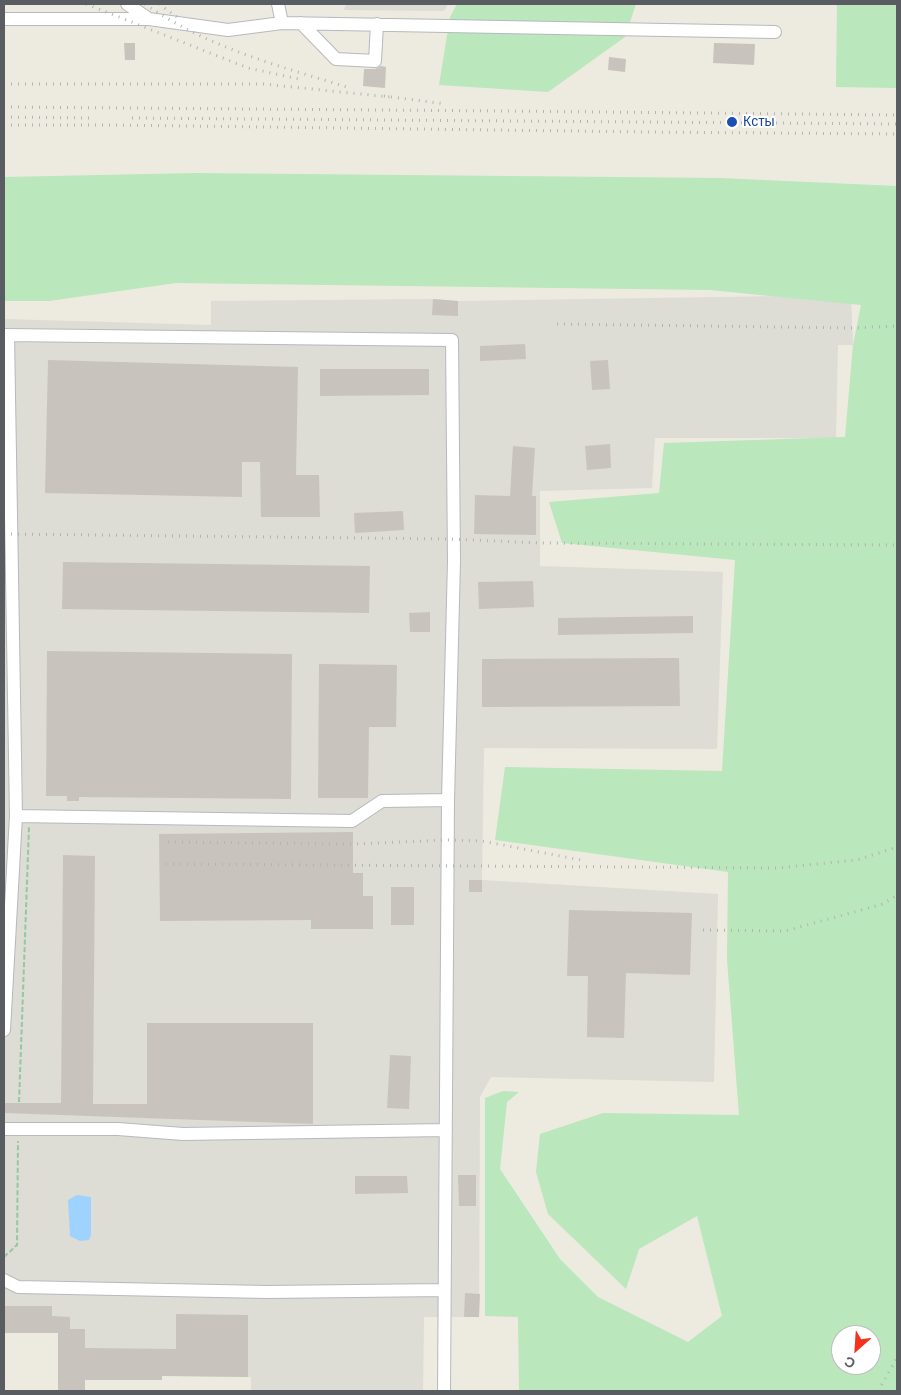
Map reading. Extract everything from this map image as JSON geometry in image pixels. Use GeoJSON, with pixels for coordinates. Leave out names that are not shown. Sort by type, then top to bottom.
{"type":"FeatureCollection","features":[{"type":"Feature","properties":{"kind":"street"},"geometry":{"type":"LineString","coordinates":[[127,4],[149,19]]}},
{"type":"Feature","properties":{"kind":"street"},"geometry":{"type":"LineString","coordinates":[[278,4],[282,22]]}},
{"type":"Feature","properties":{"kind":"street"},"geometry":{"type":"LineString","coordinates":[[4,19],[149,19],[228,30],[282,22],[775,32]]}},
{"type":"Feature","properties":{"kind":"street"},"geometry":{"type":"LineString","coordinates":[[302,23],[336,59],[375,62],[377,24]]}},
{"type":"Feature","properties":{"kind":"street"},"geometry":{"type":"LineString","coordinates":[[4,1030],[16,816],[9,764],[6,335],[452,340],[454,561],[448,800],[444,1391]]}},
{"type":"Feature","properties":{"kind":"street"},"geometry":{"type":"LineString","coordinates":[[16,816],[352,821],[382,801],[448,800]]}},
{"type":"Feature","properties":{"kind":"street"},"geometry":{"type":"LineString","coordinates":[[4,1129],[118,1129],[183,1134],[446,1130]]}},
{"type":"Feature","properties":{"kind":"street"},"geometry":{"type":"LineString","coordinates":[[4,1281],[18,1287],[267,1292],[444,1290]]}},
{"type":"Feature","properties":{"kind":"path"},"geometry":{"type":"LineString","coordinates":[[19,1102],[30,817]]}},
{"type":"Feature","properties":{"kind":"path"},"geometry":{"type":"LineString","coordinates":[[4,1257],[17,1245],[18,1129]]}},
{"type":"Feature","properties":{"kind":"shaded area"},"geometry":{"type":"Polygon","coordinates":[[[346,4],[448,4],[444,11],[344,10],[346,4]]]}},
{"type":"Feature","properties":{"kind":"shaded area"},"geometry":{"type":"Polygon","coordinates":[[[851,295],[853,345],[838,345],[836,438],[655,438],[652,488],[540,491],[540,566],[723,572],[717,749],[484,748],[482,880],[718,894],[714,1082],[491,1077],[480,1097],[479,1317],[424,1317],[423,1391],[251,1391],[251,1377],[175,1376],[175,1371],[162,1371],[162,1380],[99,1380],[85,1369],[85,1391],[58,1391],[58,1329],[52,1333],[4,1333],[4,319],[211,325],[211,301],[433,299],[458,301],[851,295]]]}},
{"type":"Feature","properties":{"kind":"green space"},"geometry":{"type":"Polygon","coordinates":[[[457,4],[636,4],[625,37],[548,92],[439,85],[450,17],[457,4]]]}},
{"type":"Feature","properties":{"kind":"green space"},"geometry":{"type":"Polygon","coordinates":[[[837,4],[897,4],[897,88],[836,87],[837,4]]]}},
{"type":"Feature","properties":{"kind":"green space"},"geometry":{"type":"Polygon","coordinates":[[[195,173],[719,178],[897,186],[897,1391],[519,1391],[518,1317],[485,1316],[485,1098],[503,1091],[519,1092],[507,1102],[500,1169],[560,1259],[598,1297],[688,1342],[722,1316],[697,1216],[639,1249],[626,1289],[548,1214],[536,1172],[540,1134],[603,1113],[739,1115],[727,959],[728,872],[495,840],[505,767],[722,771],[735,560],[562,543],[549,502],[659,493],[664,443],[845,437],[853,345],[861,305],[710,290],[176,283],[49,301],[4,301],[4,177],[195,173]]]}},
{"type":"Feature","properties":{"kind":"water"},"geometry":{"type":"Polygon","coordinates":[[[77,1195],[91,1197],[91,1235],[89,1240],[80,1241],[70,1236],[68,1200],[77,1195]]]}},
{"type":"Feature","properties":{"kind":"building"},"geometry":{"type":"Polygon","coordinates":[[[124,43],[135,43],[135,60],[125,60],[124,43]]]}},
{"type":"Feature","properties":{"kind":"building"},"geometry":{"type":"Polygon","coordinates":[[[714,43],[755,44],[754,65],[713,63],[714,43]]]}},
{"type":"Feature","properties":{"kind":"building"},"geometry":{"type":"Polygon","coordinates":[[[609,57],[626,59],[625,72],[608,70],[609,57]]]}},
{"type":"Feature","properties":{"kind":"building"},"geometry":{"type":"Polygon","coordinates":[[[381,66],[386,67],[385,88],[363,86],[364,69],[375,69],[381,66]]]}},
{"type":"Feature","properties":{"kind":"building"},"geometry":{"type":"Polygon","coordinates":[[[433,299],[458,301],[458,316],[432,315],[433,299]]]}},
{"type":"Feature","properties":{"kind":"building"},"geometry":{"type":"Polygon","coordinates":[[[525,344],[526,359],[480,361],[480,346],[525,344]]]}},
{"type":"Feature","properties":{"kind":"building"},"geometry":{"type":"Polygon","coordinates":[[[48,360],[298,367],[296,475],[319,475],[320,517],[261,517],[260,462],[242,462],[242,497],[45,493],[48,360]]]}},
{"type":"Feature","properties":{"kind":"building"},"geometry":{"type":"Polygon","coordinates":[[[608,360],[610,389],[592,390],[590,361],[608,360]]]}},
{"type":"Feature","properties":{"kind":"building"},"geometry":{"type":"Polygon","coordinates":[[[320,369],[429,369],[429,395],[320,396],[320,369]]]}},
{"type":"Feature","properties":{"kind":"building"},"geometry":{"type":"Polygon","coordinates":[[[610,444],[611,468],[587,470],[585,446],[610,444]]]}},
{"type":"Feature","properties":{"kind":"building"},"geometry":{"type":"Polygon","coordinates":[[[513,446],[535,448],[532,496],[536,496],[536,535],[474,534],[475,495],[510,496],[513,446]]]}},
{"type":"Feature","properties":{"kind":"building"},"geometry":{"type":"Polygon","coordinates":[[[403,511],[404,530],[355,533],[354,513],[403,511]]]}},
{"type":"Feature","properties":{"kind":"building"},"geometry":{"type":"Polygon","coordinates":[[[63,562],[370,566],[369,613],[62,609],[63,562]]]}},
{"type":"Feature","properties":{"kind":"building"},"geometry":{"type":"Polygon","coordinates":[[[533,581],[534,607],[479,609],[478,582],[533,581]]]}},
{"type":"Feature","properties":{"kind":"building"},"geometry":{"type":"Polygon","coordinates":[[[430,612],[430,632],[410,632],[409,613],[430,612]]]}},
{"type":"Feature","properties":{"kind":"building"},"geometry":{"type":"Polygon","coordinates":[[[693,616],[693,633],[558,635],[558,618],[693,616]]]}},
{"type":"Feature","properties":{"kind":"building"},"geometry":{"type":"Polygon","coordinates":[[[47,651],[292,654],[291,799],[79,797],[79,801],[67,801],[67,796],[46,796],[47,651]]]}},
{"type":"Feature","properties":{"kind":"building"},"geometry":{"type":"Polygon","coordinates":[[[679,658],[680,706],[482,707],[482,659],[679,658]]]}},
{"type":"Feature","properties":{"kind":"building"},"geometry":{"type":"Polygon","coordinates":[[[319,664],[397,665],[396,727],[369,727],[368,798],[318,798],[319,664]]]}},
{"type":"Feature","properties":{"kind":"building"},"geometry":{"type":"Polygon","coordinates":[[[353,832],[353,873],[363,873],[363,896],[373,896],[373,929],[311,929],[311,920],[160,921],[159,834],[353,832]]]}},
{"type":"Feature","properties":{"kind":"building"},"geometry":{"type":"Polygon","coordinates":[[[63,855],[95,856],[93,1104],[147,1104],[147,1023],[313,1023],[313,1124],[4,1113],[4,1103],[61,1103],[63,855]]]}},
{"type":"Feature","properties":{"kind":"building"},"geometry":{"type":"Polygon","coordinates":[[[469,880],[482,880],[482,892],[469,892],[469,880]]]}},
{"type":"Feature","properties":{"kind":"building"},"geometry":{"type":"Polygon","coordinates":[[[391,887],[414,887],[414,925],[391,925],[391,887]]]}},
{"type":"Feature","properties":{"kind":"building"},"geometry":{"type":"Polygon","coordinates":[[[569,910],[692,913],[690,975],[626,973],[624,1038],[587,1037],[588,976],[567,976],[569,910]]]}},
{"type":"Feature","properties":{"kind":"building"},"geometry":{"type":"Polygon","coordinates":[[[390,1055],[411,1056],[409,1109],[387,1108],[390,1055]]]}},
{"type":"Feature","properties":{"kind":"building"},"geometry":{"type":"Polygon","coordinates":[[[458,1175],[476,1175],[476,1206],[459,1206],[458,1175]]]}},
{"type":"Feature","properties":{"kind":"building"},"geometry":{"type":"Polygon","coordinates":[[[355,1176],[407,1176],[408,1193],[355,1194],[355,1176]]]}},
{"type":"Feature","properties":{"kind":"building"},"geometry":{"type":"Polygon","coordinates":[[[465,1293],[480,1294],[479,1317],[464,1317],[465,1293]]]}},
{"type":"Feature","properties":{"kind":"building"},"geometry":{"type":"Polygon","coordinates":[[[4,1306],[52,1306],[52,1316],[70,1317],[70,1329],[85,1329],[85,1348],[176,1349],[176,1314],[248,1315],[248,1377],[162,1376],[162,1380],[85,1380],[85,1391],[58,1391],[58,1333],[4,1333],[4,1306]]]}},
{"type":"Feature","properties":{"kind":"railway"},"geometry":{"type":"LineString","coordinates":[[86,4],[248,68],[299,79]]}},
{"type":"Feature","properties":{"kind":"railway"},"geometry":{"type":"LineString","coordinates":[[145,4],[168,19],[218,44],[270,63],[350,88]]}},
{"type":"Feature","properties":{"kind":"railway"},"geometry":{"type":"LineString","coordinates":[[159,4],[177,17]]}},
{"type":"Feature","properties":{"kind":"railway"},"geometry":{"type":"LineString","coordinates":[[4,84],[263,84],[390,97]]}},
{"type":"Feature","properties":{"kind":"railway"},"geometry":{"type":"LineString","coordinates":[[384,96],[446,104]]}},
{"type":"Feature","properties":{"kind":"railway"},"geometry":{"type":"LineString","coordinates":[[4,107],[897,115]]}},
{"type":"Feature","properties":{"kind":"railway"},"geometry":{"type":"LineString","coordinates":[[4,117],[92,118]]}},
{"type":"Feature","properties":{"kind":"railway"},"geometry":{"type":"LineString","coordinates":[[132,118],[897,124]]}},
{"type":"Feature","properties":{"kind":"railway"},"geometry":{"type":"LineString","coordinates":[[4,125],[897,134]]}},
{"type":"Feature","properties":{"kind":"railway"},"geometry":{"type":"LineString","coordinates":[[557,324],[852,328],[897,326]]}},
{"type":"Feature","properties":{"kind":"railway"},"geometry":{"type":"LineString","coordinates":[[4,534],[450,539],[540,543],[897,545]]}},
{"type":"Feature","properties":{"kind":"railway"},"geometry":{"type":"LineString","coordinates":[[168,842],[352,844],[448,840],[482,841],[586,861]]}},
{"type":"Feature","properties":{"kind":"railway"},"geometry":{"type":"LineString","coordinates":[[166,864],[777,868],[857,860],[897,847]]}},
{"type":"Feature","properties":{"kind":"railway"},"geometry":{"type":"LineString","coordinates":[[703,930],[785,931],[883,904],[897,895]]}},
{"type":"Feature","properties":{"kind":"railway"},"geometry":{"type":"LineString","coordinates":[[878,1391],[897,1358]]}},
{"type":"Feature","properties":{"kind":"place","name":"Ксты"},"geometry":{"type":"Point","coordinates":[732,122]}}]}
